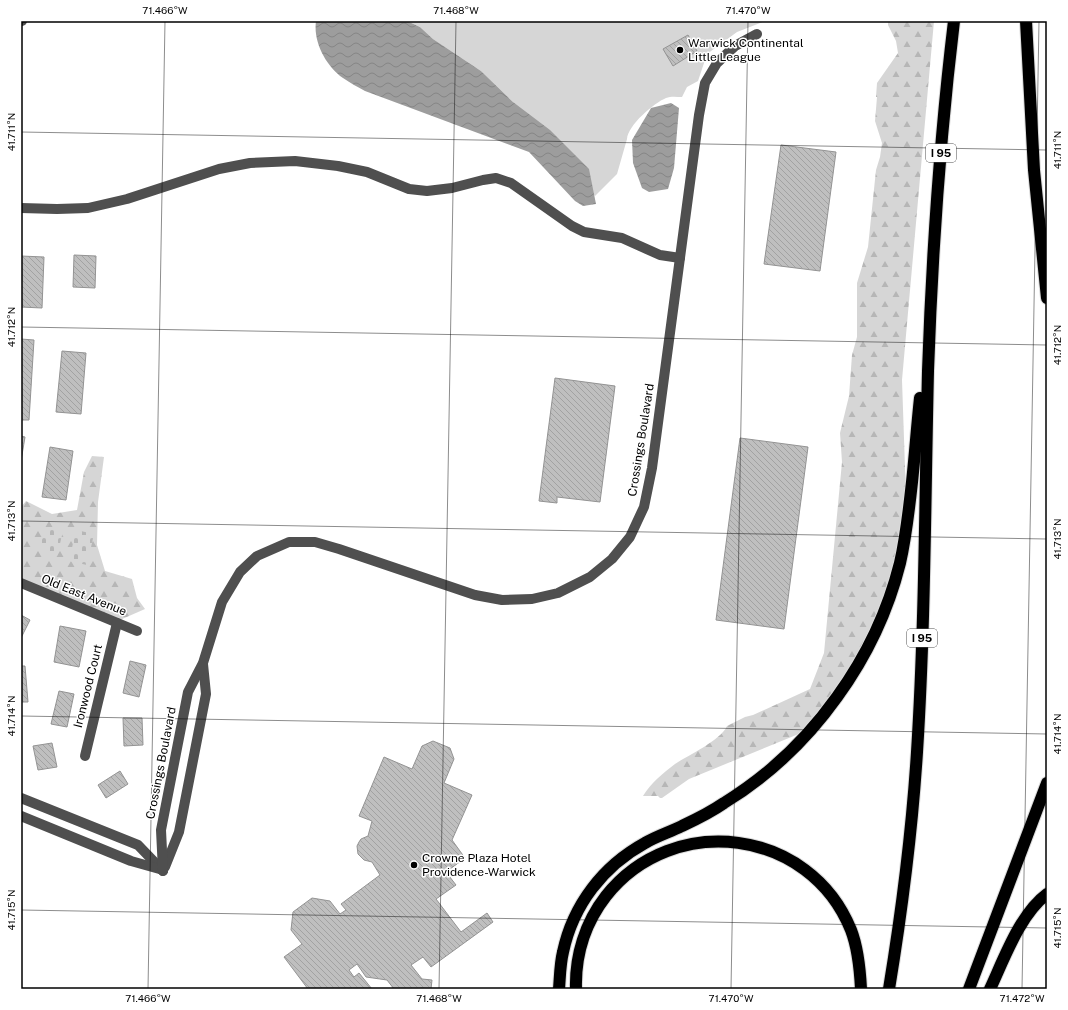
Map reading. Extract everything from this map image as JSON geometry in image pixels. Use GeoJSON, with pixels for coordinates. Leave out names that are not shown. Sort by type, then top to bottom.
{"type":"FeatureCollection","features":[{"type":"Feature","properties":{"kind":"highway","name":"I 95"},"geometry":{"type":"LineString","coordinates":[[889,989],[905,882],[917,754],[921,669],[932,285],[944,114],[954,21]]}},
{"type":"Feature","properties":{"kind":"highway"},"geometry":{"type":"LineString","coordinates":[[1026,21],[1034,170],[1047,298]]}},
{"type":"Feature","properties":{"kind":"highway"},"geometry":{"type":"LineString","coordinates":[[559,989],[563,953],[570,927],[585,898],[605,872],[636,848],[704,815],[746,789],[767,772],[804,737],[820,719],[837,697],[865,652],[886,606],[898,570],[904,541],[932,285]]}},
{"type":"Feature","properties":{"kind":"highway"},"geometry":{"type":"LineString","coordinates":[[969,989],[1047,783]]}},
{"type":"Feature","properties":{"kind":"highway"},"geometry":{"type":"LineString","coordinates":[[576,989],[577,964],[585,933],[599,905],[617,882],[636,867],[660,853],[686,845],[712,841],[725,841],[754,845],[782,856],[797,864],[820,882],[837,905],[851,929],[858,956],[861,989]]}},
{"type":"Feature","properties":{"kind":"highway"},"geometry":{"type":"LineString","coordinates":[[990,989],[1024,920],[1047,894]]}},
{"type":"Feature","properties":{"kind":"street","name":"Crossings Boulavard"},"geometry":{"type":"LineString","coordinates":[[163,870],[161,830],[188,692],[203,663],[222,602],[240,572],[257,556],[289,542],[315,542],[475,595],[502,600],[532,599],[558,594],[590,577],[612,559],[630,537],[644,507],[652,468],[699,114],[705,83],[717,63],[735,46],[757,34]]}},
{"type":"Feature","properties":{"kind":"street"},"geometry":{"type":"LineString","coordinates":[[21,208],[88,208],[127,199],[219,169],[250,163],[295,161],[338,166],[368,172],[409,189],[427,191],[452,188],[496,178],[511,183],[572,226],[584,232],[622,238],[660,255],[680,258]]}},
{"type":"Feature","properties":{"kind":"street","name":"Old East Avenue"},"geometry":{"type":"LineString","coordinates":[[21,583],[137,631]]}},
{"type":"Feature","properties":{"kind":"street","name":"Ironwood Court"},"geometry":{"type":"LineString","coordinates":[[85,756],[117,622]]}},
{"type":"Feature","properties":{"kind":"street","name":"Crossings Boulavard"},"geometry":{"type":"LineString","coordinates":[[163,870],[179,832],[206,694],[203,663]]}},
{"type":"Feature","properties":{"kind":"street"},"geometry":{"type":"LineString","coordinates":[[21,798],[138,845],[163,870]]}},
{"type":"Feature","properties":{"kind":"street"},"geometry":{"type":"LineString","coordinates":[[21,816],[131,861],[163,870]]}},
{"type":"Feature","properties":{"kind":"green space"},"geometry":{"type":"Polygon","coordinates":[[[407,21],[765,21],[737,32],[707,54],[698,81],[687,87],[682,97],[666,98],[642,115],[628,133],[617,174],[595,196],[513,102],[481,71],[433,39],[420,27],[407,21]]]}},
{"type":"Feature","properties":{"kind":"green space"},"geometry":{"type":"Polygon","coordinates":[[[888,21],[934,21],[902,380],[906,497],[902,543],[881,610],[852,669],[806,731],[689,779],[662,798],[658,796],[643,796],[653,783],[666,771],[712,742],[724,731],[727,726],[810,689],[824,653],[842,462],[840,433],[849,396],[852,355],[857,337],[857,283],[868,247],[876,170],[882,143],[875,121],[877,83],[898,53],[896,41],[888,25],[888,21]]]}},
{"type":"Feature","properties":{"kind":"green space"},"geometry":{"type":"Polygon","coordinates":[[[92,456],[104,457],[98,502],[97,545],[105,571],[132,579],[137,598],[145,609],[113,623],[21,584],[21,507],[26,501],[52,514],[77,510],[84,472],[92,456]]]}},
{"type":"Feature","properties":{"kind":"green space"},"geometry":{"type":"Polygon","coordinates":[[[45,527],[63,531],[57,556],[39,552],[45,527]]]}},
{"type":"Feature","properties":{"kind":"green space"},"geometry":{"type":"Polygon","coordinates":[[[76,530],[94,534],[87,565],[69,561],[76,530]]]}},
{"type":"Feature","properties":{"kind":"water"},"geometry":{"type":"Polygon","coordinates":[[[316,21],[407,21],[420,27],[433,39],[481,71],[513,102],[550,130],[589,169],[596,204],[583,206],[575,201],[529,152],[365,91],[346,80],[331,67],[322,53],[317,37],[316,21]]]}},
{"type":"Feature","properties":{"kind":"water"},"geometry":{"type":"Polygon","coordinates":[[[671,103],[679,108],[674,168],[668,189],[649,192],[642,188],[633,163],[632,140],[651,108],[671,103]]]}},
{"type":"Feature","properties":{"kind":"building","name":"Warwick Continental Little League"},"geometry":{"type":"Polygon","coordinates":[[[688,35],[697,51],[673,66],[663,49],[688,35]]]}},
{"type":"Feature","properties":{"kind":"building"},"geometry":{"type":"Polygon","coordinates":[[[781,145],[836,152],[820,271],[764,264],[781,145]]]}},
{"type":"Feature","properties":{"kind":"building"},"geometry":{"type":"Polygon","coordinates":[[[74,255],[96,256],[95,288],[73,287],[74,255]]]}},
{"type":"Feature","properties":{"kind":"building"},"geometry":{"type":"Polygon","coordinates":[[[21,256],[44,257],[42,308],[21,307],[21,256]]]}},
{"type":"Feature","properties":{"kind":"building"},"geometry":{"type":"Polygon","coordinates":[[[21,339],[34,340],[29,420],[21,420],[21,339]]]}},
{"type":"Feature","properties":{"kind":"building"},"geometry":{"type":"Polygon","coordinates":[[[62,351],[86,353],[81,414],[56,412],[62,351]]]}},
{"type":"Feature","properties":{"kind":"building"},"geometry":{"type":"Polygon","coordinates":[[[555,378],[615,386],[600,502],[557,497],[557,503],[539,501],[555,378]]]}},
{"type":"Feature","properties":{"kind":"building"},"geometry":{"type":"Polygon","coordinates":[[[21,436],[25,437],[21,461],[21,436]]]}},
{"type":"Feature","properties":{"kind":"building"},"geometry":{"type":"Polygon","coordinates":[[[740,438],[808,447],[784,629],[716,620],[740,438]]]}},
{"type":"Feature","properties":{"kind":"building"},"geometry":{"type":"Polygon","coordinates":[[[50,447],[73,451],[66,500],[42,497],[50,447]]]}},
{"type":"Feature","properties":{"kind":"building"},"geometry":{"type":"Polygon","coordinates":[[[21,615],[30,620],[21,638],[21,615]]]}},
{"type":"Feature","properties":{"kind":"building"},"geometry":{"type":"Polygon","coordinates":[[[60,626],[86,631],[79,667],[54,662],[60,626]]]}},
{"type":"Feature","properties":{"kind":"building"},"geometry":{"type":"Polygon","coordinates":[[[130,661],[146,665],[139,697],[123,693],[130,661]]]}},
{"type":"Feature","properties":{"kind":"building"},"geometry":{"type":"Polygon","coordinates":[[[21,666],[25,666],[28,702],[21,702],[21,666]]]}},
{"type":"Feature","properties":{"kind":"building"},"geometry":{"type":"Polygon","coordinates":[[[59,691],[74,694],[67,727],[51,724],[59,691]]]}},
{"type":"Feature","properties":{"kind":"building"},"geometry":{"type":"Polygon","coordinates":[[[123,718],[142,718],[143,745],[124,746],[123,718]]]}},
{"type":"Feature","properties":{"kind":"building","name":"Crowne Plaza Hotel Providence-Warwick"},"geometry":{"type":"Polygon","coordinates":[[[433,741],[450,748],[454,759],[444,783],[472,795],[452,840],[465,858],[446,872],[456,885],[436,899],[461,932],[487,913],[493,922],[431,967],[423,957],[411,965],[422,979],[432,980],[431,989],[394,989],[387,980],[366,977],[357,964],[349,970],[354,977],[359,973],[372,989],[308,989],[284,957],[302,944],[291,930],[293,912],[312,898],[330,901],[340,914],[346,910],[341,904],[380,875],[372,862],[364,860],[358,854],[357,846],[361,839],[368,836],[372,821],[359,816],[384,757],[412,769],[422,746],[433,741]]]}},
{"type":"Feature","properties":{"kind":"building"},"geometry":{"type":"Polygon","coordinates":[[[52,743],[57,767],[38,770],[33,746],[52,743]]]}},
{"type":"Feature","properties":{"kind":"building"},"geometry":{"type":"Polygon","coordinates":[[[120,771],[128,784],[106,798],[98,785],[120,771]]]}},
{"type":"Feature","properties":{"kind":"place","name":"Warwick Continental Little League"},"geometry":{"type":"Point","coordinates":[680,50]}},
{"type":"Feature","properties":{"kind":"place","name":"Crowne Plaza Hotel Providence-Warwick"},"geometry":{"type":"Point","coordinates":[414,865]}}]}
